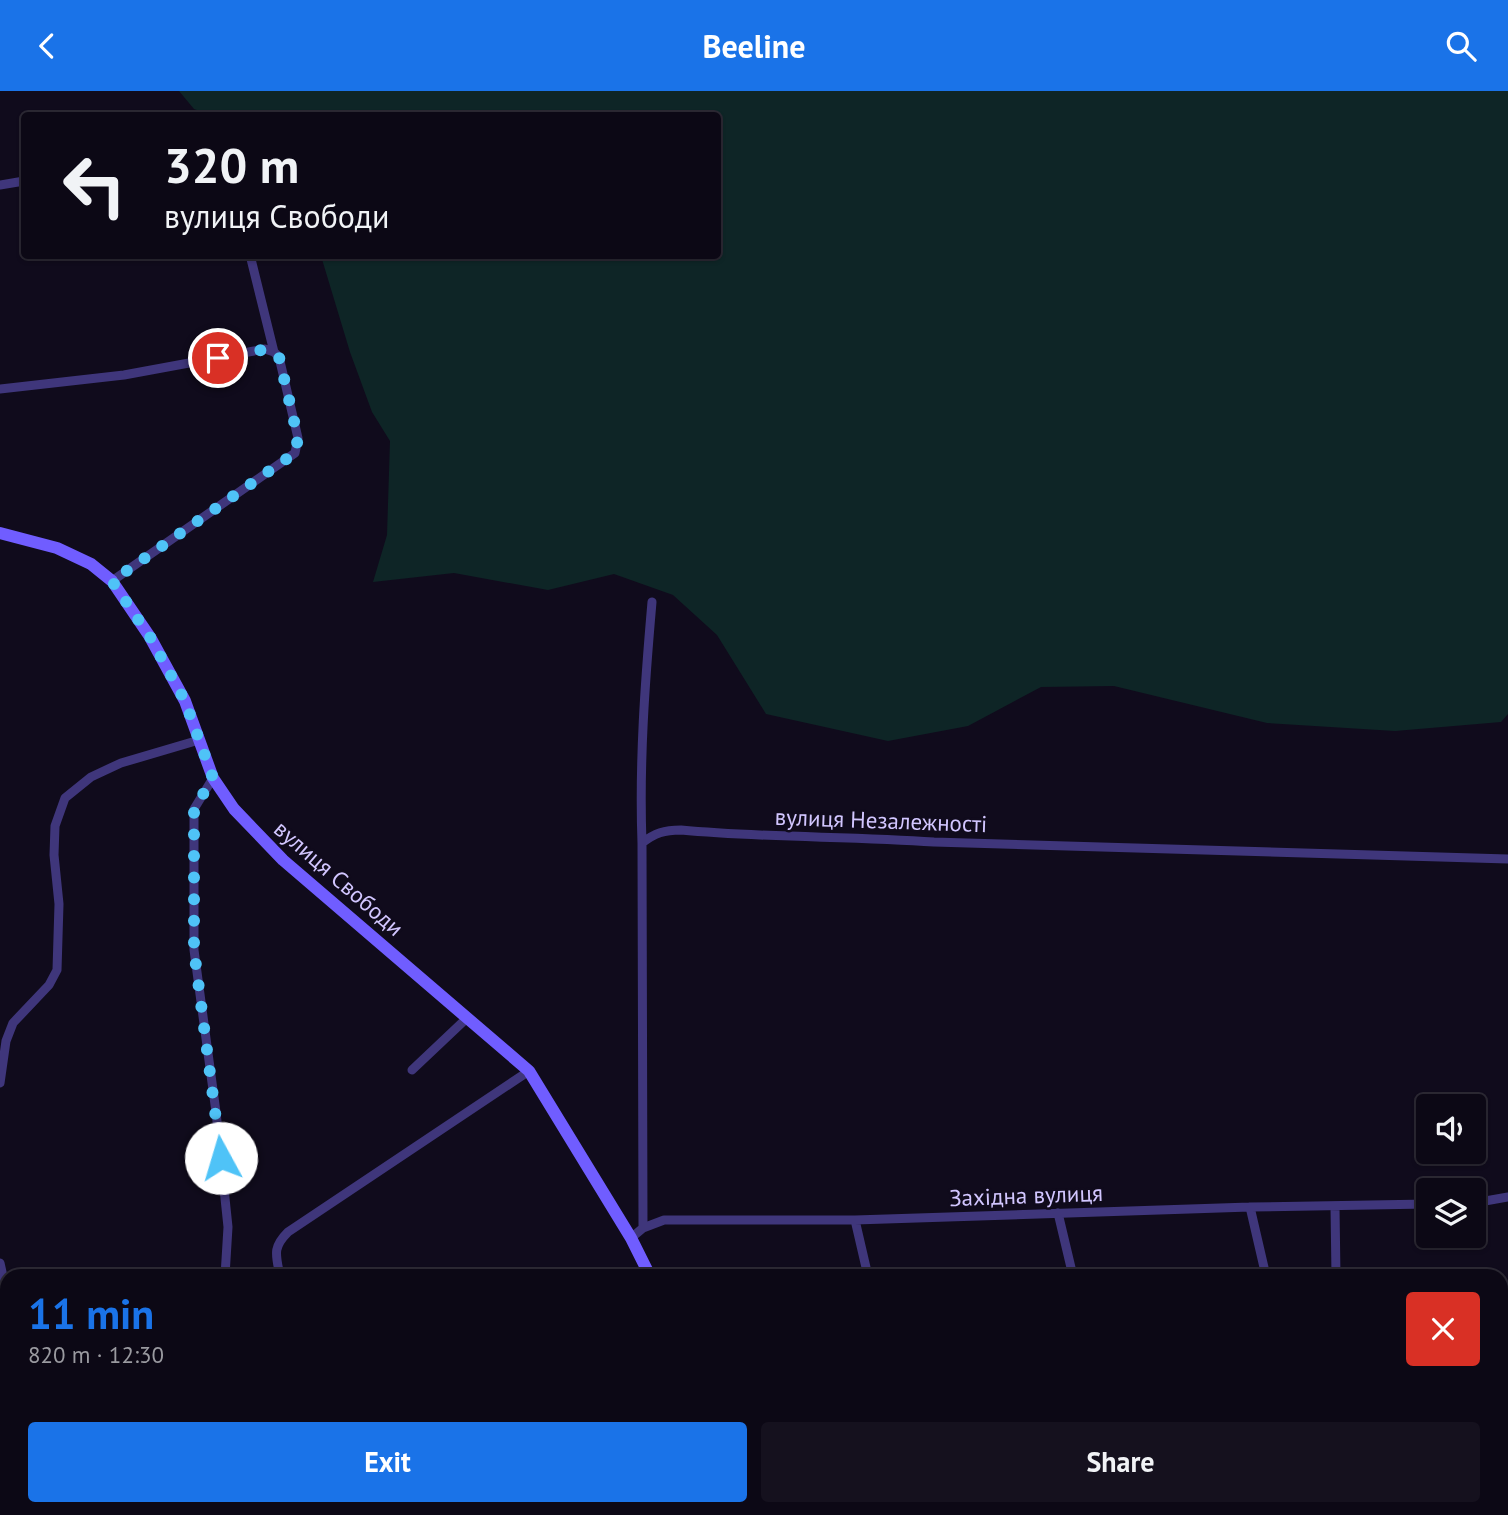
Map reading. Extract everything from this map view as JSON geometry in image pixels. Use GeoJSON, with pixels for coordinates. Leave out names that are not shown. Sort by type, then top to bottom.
{"type":"FeatureCollection","features":[{"type":"Feature","properties":{"kind":"street"},"geometry":{"type":"LineString","coordinates":[[0,185],[21,182]]}},
{"type":"Feature","properties":{"kind":"street"},"geometry":{"type":"LineString","coordinates":[[251,259],[274,352]]}},
{"type":"Feature","properties":{"kind":"street"},"geometry":{"type":"LineString","coordinates":[[0,389],[124,375],[265,349],[279,357],[298,438],[295,453],[112,581]]}},
{"type":"Feature","properties":{"kind":"street","name":"вулиця Свободи"},"geometry":{"type":"LineString","coordinates":[[0,533],[57,548],[91,564],[112,581],[150,637],[185,701],[213,778],[234,809],[283,860],[529,1071],[631,1238],[646,1269]]}},
{"type":"Feature","properties":{"kind":"street"},"geometry":{"type":"LineString","coordinates":[[643,1228],[641,783],[652,602]]}},
{"type":"Feature","properties":{"kind":"street"},"geometry":{"type":"LineString","coordinates":[[0,1083],[6,1041],[13,1023],[49,985],[57,970],[55,826],[65,797],[91,777],[121,763],[199,740]]}},
{"type":"Feature","properties":{"kind":"street"},"geometry":{"type":"LineString","coordinates":[[213,778],[194,809],[194,950],[227,1214],[228,1269]]}},
{"type":"Feature","properties":{"kind":"street","name":"вулиця Незалежності"},"geometry":{"type":"LineString","coordinates":[[642,843],[653,834],[668,830],[934,842],[1508,859]]}},
{"type":"Feature","properties":{"kind":"street"},"geometry":{"type":"LineString","coordinates":[[412,1070],[467,1017]]}},
{"type":"Feature","properties":{"kind":"street"},"geometry":{"type":"LineString","coordinates":[[278,1269],[275,1255],[278,1242],[288,1232],[529,1071]]}},
{"type":"Feature","properties":{"kind":"street"},"geometry":{"type":"LineString","coordinates":[[1486,1201],[1508,1197]]}},
{"type":"Feature","properties":{"kind":"street","name":"Західна вулиця"},"geometry":{"type":"LineString","coordinates":[[631,1238],[643,1228],[664,1220],[855,1220],[1416,1204]]}},
{"type":"Feature","properties":{"kind":"street"},"geometry":{"type":"LineString","coordinates":[[1250,1207],[1264,1269]]}},
{"type":"Feature","properties":{"kind":"street"},"geometry":{"type":"LineString","coordinates":[[1335,1207],[1336,1269]]}},
{"type":"Feature","properties":{"kind":"street"},"geometry":{"type":"LineString","coordinates":[[1058,1213],[1071,1269]]}},
{"type":"Feature","properties":{"kind":"street"},"geometry":{"type":"LineString","coordinates":[[855,1220],[866,1269]]}},
{"type":"Feature","properties":{"kind":"green space"},"geometry":{"type":"Polygon","coordinates":[[[179,91],[1508,91],[1508,714],[1501,722],[1395,731],[1267,723],[1114,686],[1041,687],[968,726],[888,741],[766,714],[717,635],[673,595],[614,574],[548,590],[454,573],[373,582],[387,535],[390,441],[372,412],[350,352],[322,259],[721,259],[721,112],[202,112],[194,109],[179,91]]]}},
{"type":"Feature","properties":{"kind":"route"},"geometry":{"type":"LineString","coordinates":[[218,358],[265,349],[279,357],[298,438],[295,453],[112,581],[150,637],[185,701],[213,778],[194,809],[194,950],[221,1158]]}}]}
